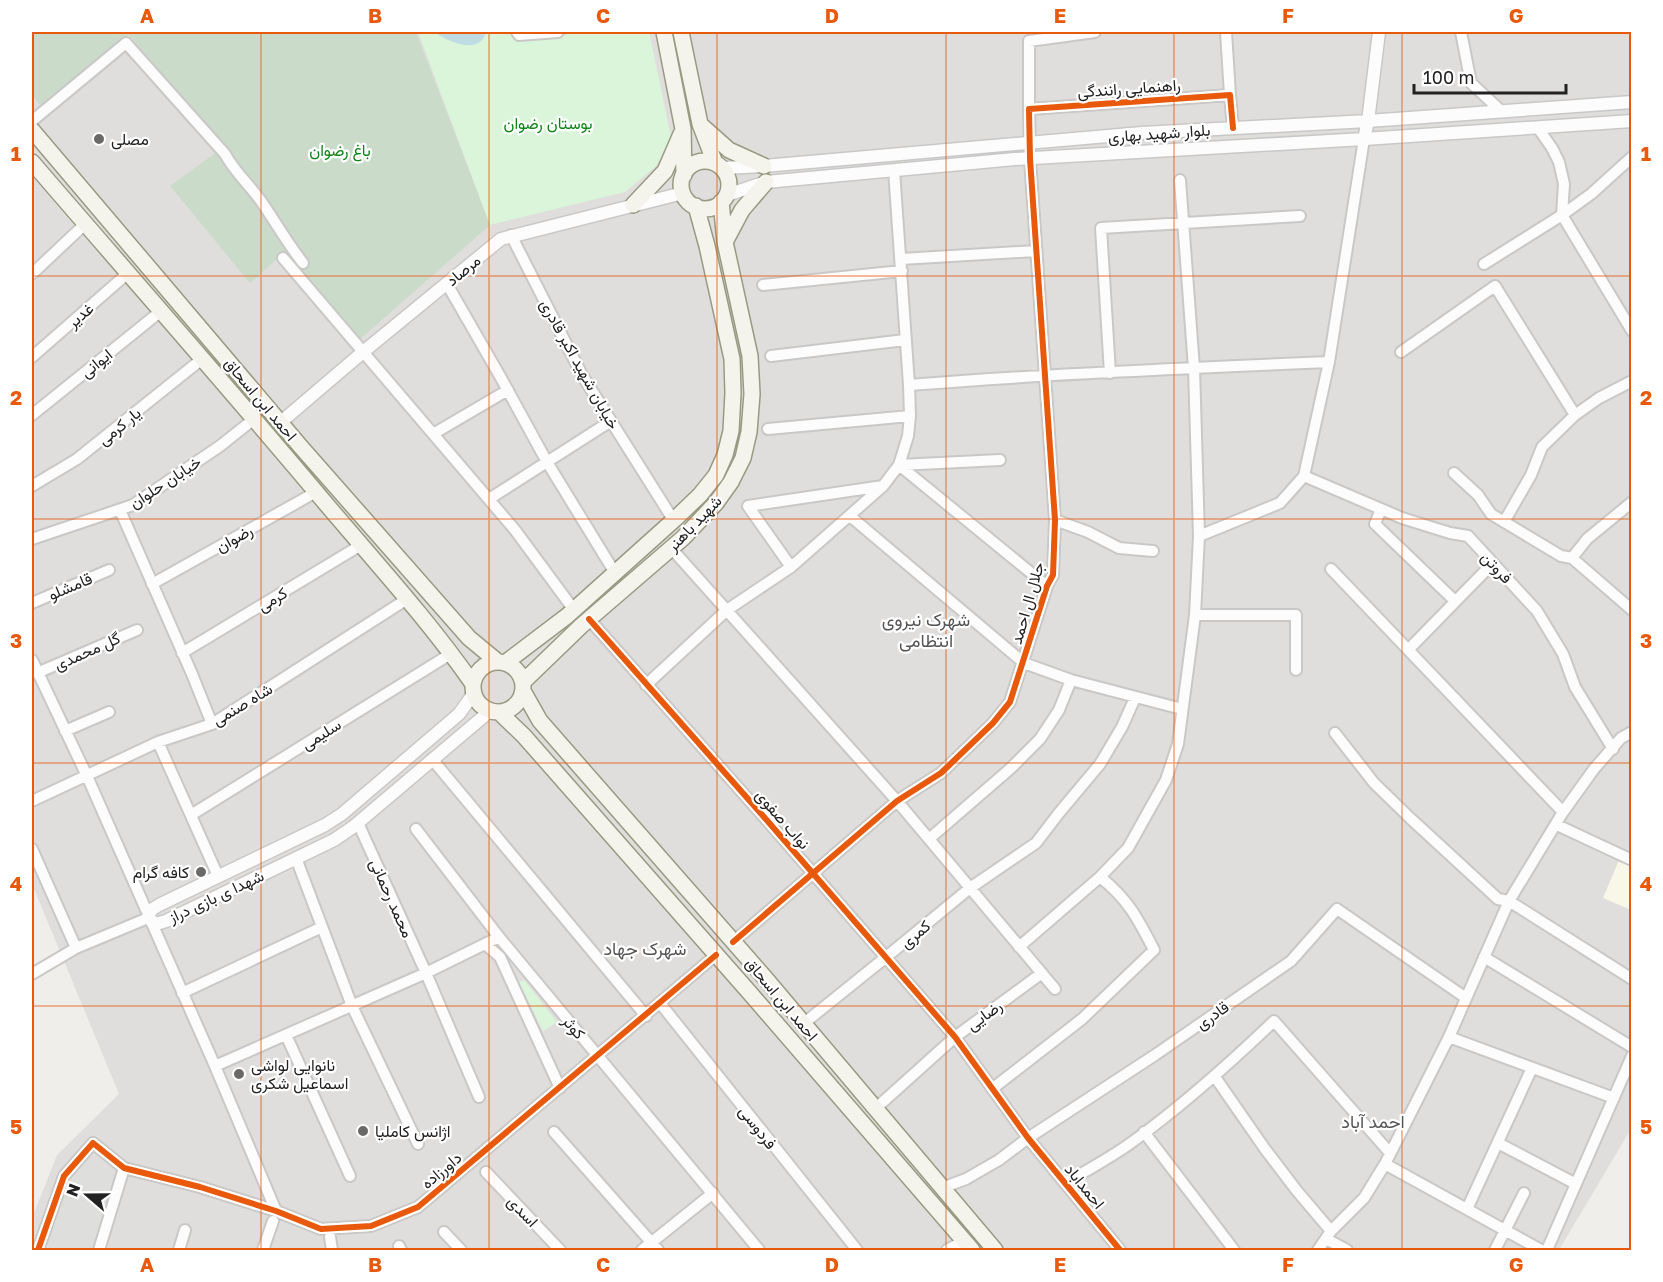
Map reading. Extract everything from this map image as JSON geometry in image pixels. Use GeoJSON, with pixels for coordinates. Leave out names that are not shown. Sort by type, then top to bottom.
{"type":"FeatureCollection","features":[{"type":"Feature","properties":{"kind":"main road"},"geometry":{"type":"LineString","coordinates":[[664,32],[683,129],[683,193],[690,203],[709,208],[724,198],[729,181],[727,174],[719,166],[708,161],[694,164],[684,175]]}},
{"type":"Feature","properties":{"kind":"main road"},"geometry":{"type":"LineString","coordinates":[[681,32],[700,124],[719,166]]}},
{"type":"Feature","properties":{"kind":"main road"},"geometry":{"type":"LineString","coordinates":[[700,124],[729,150],[765,174],[725,242]]}},
{"type":"Feature","properties":{"kind":"main road"},"geometry":{"type":"LineString","coordinates":[[633,205],[665,171],[683,129]]}},
{"type":"Feature","properties":{"kind":"main road","name":"احمد ابن اسحاق"},"geometry":{"type":"LineString","coordinates":[[32,130],[469,639],[501,662]]}},
{"type":"Feature","properties":{"kind":"main road","name":"احمد ابن اسحاق"},"geometry":{"type":"LineString","coordinates":[[33,165],[254,419],[452,652],[474,688]]}},
{"type":"Feature","properties":{"kind":"main road","name":"شهید باهنر"},"geometry":{"type":"LineString","coordinates":[[523,687],[589,619],[717,504],[743,458],[749,432],[752,394],[750,356],[725,242],[724,198]]}},
{"type":"Feature","properties":{"kind":"main road","name":"شهید باهنر"},"geometry":{"type":"LineString","coordinates":[[501,662],[574,609],[674,520],[700,495],[716,475],[725,454],[731,431],[732,359],[696,206]]}},
{"type":"Feature","properties":{"kind":"main road"},"geometry":{"type":"LineString","coordinates":[[674,520],[679,530],[688,532]]}},
{"type":"Feature","properties":{"kind":"main road"},"geometry":{"type":"LineString","coordinates":[[653,539],[667,551]]}},
{"type":"Feature","properties":{"kind":"main road"},"geometry":{"type":"LineString","coordinates":[[501,662],[517,670],[523,687],[520,699],[515,706],[495,712],[483,707],[477,700],[474,688],[479,671],[491,663],[501,662]]}},
{"type":"Feature","properties":{"kind":"main road","name":"احمد ابن اسحاق"},"geometry":{"type":"LineString","coordinates":[[523,687],[540,721],[733,942],[995,1251]]}},
{"type":"Feature","properties":{"kind":"main road","name":"احمد ابن اسحاق"},"geometry":{"type":"LineString","coordinates":[[495,712],[524,736],[963,1240]]}},
{"type":"Feature","properties":{"kind":"main road"},"geometry":{"type":"LineString","coordinates":[[927,1198],[935,1202],[939,1200],[944,1194],[942,1188]]}},
{"type":"Feature","properties":{"kind":"main road"},"geometry":{"type":"LineString","coordinates":[[963,1240],[953,1223],[960,1216],[967,1217]]}},
{"type":"Feature","properties":{"kind":"street"},"geometry":{"type":"LineString","coordinates":[[517,32],[519,35],[558,32]]}},
{"type":"Feature","properties":{"kind":"street"},"geometry":{"type":"LineString","coordinates":[[1030,142],[1029,41],[1095,32]]}},
{"type":"Feature","properties":{"kind":"street"},"geometry":{"type":"LineString","coordinates":[[1226,32],[1233,128]]}},
{"type":"Feature","properties":{"kind":"street"},"geometry":{"type":"LineString","coordinates":[[1199,536],[1280,503],[1304,476],[1329,362],[1368,121],[1379,32]]}},
{"type":"Feature","properties":{"kind":"street"},"geometry":{"type":"LineString","coordinates":[[1461,32],[1471,83],[1500,110],[1500,130]]}},
{"type":"Feature","properties":{"kind":"street"},"geometry":{"type":"LineString","coordinates":[[32,122],[126,43],[225,154],[232,167],[261,201],[303,263]]}},
{"type":"Feature","properties":{"kind":"street","name":"راهنمایی رانندگی"},"geometry":{"type":"LineString","coordinates":[[1029,109],[1230,95]]}},
{"type":"Feature","properties":{"kind":"street","name":"بلوار شهید بهاری"},"geometry":{"type":"LineString","coordinates":[[724,198],[765,174],[1030,142],[1632,102]]}},
{"type":"Feature","properties":{"kind":"street","name":"بلوار شهید بهاری"},"geometry":{"type":"LineString","coordinates":[[719,166],[765,174],[894,170],[1030,159],[1632,122]]}},
{"type":"Feature","properties":{"kind":"street"},"geometry":{"type":"LineString","coordinates":[[1538,128],[1559,162],[1564,184],[1562,215],[1632,331]]}},
{"type":"Feature","properties":{"kind":"street","name":"جلال ال احمد"},"geometry":{"type":"LineString","coordinates":[[733,942],[897,801],[941,773],[993,723],[1010,702],[1047,586],[1053,575],[1055,520],[1030,142]]}},
{"type":"Feature","properties":{"kind":"street"},"geometry":{"type":"LineString","coordinates":[[1484,264],[1592,194],[1632,157]]}},
{"type":"Feature","properties":{"kind":"street"},"geometry":{"type":"LineString","coordinates":[[646,685],[727,610],[791,567],[850,516],[883,486],[898,465],[908,436],[910,416],[894,170]]}},
{"type":"Feature","properties":{"kind":"street"},"geometry":{"type":"LineString","coordinates":[[1019,947],[1100,877],[1128,848],[1166,780],[1178,744],[1196,615],[1199,536],[1194,368],[1180,180]]}},
{"type":"Feature","properties":{"kind":"street","name":"مرصاد"},"geometry":{"type":"LineString","coordinates":[[281,422],[501,239],[683,193]]}},
{"type":"Feature","properties":{"kind":"street"},"geometry":{"type":"LineString","coordinates":[[1110,373],[1101,228],[1300,216]]}},
{"type":"Feature","properties":{"kind":"street"},"geometry":{"type":"LineString","coordinates":[[33,273],[85,224]]}},
{"type":"Feature","properties":{"kind":"street","name":"خیابان شهید اکبر قادری"},"geometry":{"type":"LineString","coordinates":[[511,236],[582,375],[674,520]]}},
{"type":"Feature","properties":{"kind":"street"},"geometry":{"type":"LineString","coordinates":[[901,259],[1036,251]]}},
{"type":"Feature","properties":{"kind":"street"},"geometry":{"type":"LineString","coordinates":[[283,258],[515,530],[574,609]]}},
{"type":"Feature","properties":{"kind":"street"},"geometry":{"type":"LineString","coordinates":[[763,285],[902,272]]}},
{"type":"Feature","properties":{"kind":"street","name":"غدیر"},"geometry":{"type":"LineString","coordinates":[[33,353],[128,273]]}},
{"type":"Feature","properties":{"kind":"street"},"geometry":{"type":"LineString","coordinates":[[447,284],[547,462],[615,573]]}},
{"type":"Feature","properties":{"kind":"street"},"geometry":{"type":"LineString","coordinates":[[1401,352],[1495,286],[1575,415]]}},
{"type":"Feature","properties":{"kind":"street","name":"ایوانی"},"geometry":{"type":"LineString","coordinates":[[32,415],[161,311]]}},
{"type":"Feature","properties":{"kind":"street"},"geometry":{"type":"LineString","coordinates":[[771,356],[905,340]]}},
{"type":"Feature","properties":{"kind":"street","name":"یار کرمی"},"geometry":{"type":"LineString","coordinates":[[32,486],[76,459],[202,359]]}},
{"type":"Feature","properties":{"kind":"street"},"geometry":{"type":"LineString","coordinates":[[909,385],[1046,375],[1329,362]]}},
{"type":"Feature","properties":{"kind":"street"},"geometry":{"type":"LineString","coordinates":[[1504,522],[1531,475],[1542,447],[1575,415],[1599,398],[1632,381]]}},
{"type":"Feature","properties":{"kind":"street"},"geometry":{"type":"LineString","coordinates":[[433,434],[508,390]]}},
{"type":"Feature","properties":{"kind":"street"},"geometry":{"type":"LineString","coordinates":[[768,429],[910,416]]}},
{"type":"Feature","properties":{"kind":"street","name":"خیابان حلوان"},"geometry":{"type":"LineString","coordinates":[[32,539],[133,505],[220,446],[254,419]]}},
{"type":"Feature","properties":{"kind":"street"},"geometry":{"type":"LineString","coordinates":[[489,499],[611,421]]}},
{"type":"Feature","properties":{"kind":"street"},"geometry":{"type":"LineString","coordinates":[[898,465],[1000,460]]}},
{"type":"Feature","properties":{"kind":"street"},"geometry":{"type":"LineString","coordinates":[[898,465],[1047,586]]}},
{"type":"Feature","properties":{"kind":"street"},"geometry":{"type":"LineString","coordinates":[[1454,473],[1478,495],[1491,514],[1560,556],[1572,558],[1632,610]]}},
{"type":"Feature","properties":{"kind":"street","name":"فروتن"},"geometry":{"type":"LineString","coordinates":[[1304,476],[1402,518],[1450,533],[1468,536],[1537,611],[1563,654],[1575,687],[1613,749]]}},
{"type":"Feature","properties":{"kind":"street"},"geometry":{"type":"LineString","coordinates":[[791,567],[748,506],[883,486]]}},
{"type":"Feature","properties":{"kind":"street","name":"رضوان"},"geometry":{"type":"LineString","coordinates":[[152,584],[316,492]]}},
{"type":"Feature","properties":{"kind":"street"},"geometry":{"type":"LineString","coordinates":[[1572,558],[1587,539],[1632,502]]}},
{"type":"Feature","properties":{"kind":"street"},"geometry":{"type":"LineString","coordinates":[[1381,509],[1375,524],[1455,601]]}},
{"type":"Feature","properties":{"kind":"street"},"geometry":{"type":"LineString","coordinates":[[120,510],[212,724]]}},
{"type":"Feature","properties":{"kind":"street"},"geometry":{"type":"LineString","coordinates":[[850,516],[1024,663],[1071,680],[1182,709]]}},
{"type":"Feature","properties":{"kind":"street"},"geometry":{"type":"LineString","coordinates":[[1055,520],[1088,532],[1119,548],[1153,551]]}},
{"type":"Feature","properties":{"kind":"street","name":"کرمی"},"geometry":{"type":"LineString","coordinates":[[182,652],[361,545]]}},
{"type":"Feature","properties":{"kind":"street"},"geometry":{"type":"LineString","coordinates":[[667,551],[727,610],[897,801],[1055,988]]}},
{"type":"Feature","properties":{"kind":"street"},"geometry":{"type":"LineString","coordinates":[[1408,650],[1493,563]]}},
{"type":"Feature","properties":{"kind":"street"},"geometry":{"type":"LineString","coordinates":[[1331,569],[1563,812]]}},
{"type":"Feature","properties":{"kind":"street","name":"قامشلو"},"geometry":{"type":"LineString","coordinates":[[32,603],[110,570]]}},
{"type":"Feature","properties":{"kind":"street","name":"شاه صنمی"},"geometry":{"type":"LineString","coordinates":[[32,801],[158,742],[212,724],[407,599]]}},
{"type":"Feature","properties":{"kind":"street"},"geometry":{"type":"LineString","coordinates":[[1196,615],[1296,615],[1296,670]]}},
{"type":"Feature","properties":{"kind":"street","name":"نواب صفوی"},"geometry":{"type":"LineString","coordinates":[[589,619],[916,991],[955,1037],[992,1089]]}},
{"type":"Feature","properties":{"kind":"street","name":"گل محمدی"},"geometry":{"type":"LineString","coordinates":[[37,673],[137,630]]}},
{"type":"Feature","properties":{"kind":"street","name":"سلیمی"},"geometry":{"type":"LineString","coordinates":[[191,815],[452,652]]}},
{"type":"Feature","properties":{"kind":"street"},"geometry":{"type":"LineString","coordinates":[[32,660],[87,776],[215,1066],[275,1216],[263,1251]]}},
{"type":"Feature","properties":{"kind":"street"},"geometry":{"type":"LineString","coordinates":[[929,839],[1011,768],[1040,739],[1059,710],[1071,680]]}},
{"type":"Feature","properties":{"kind":"street","name":"شهدا ی بازی دراز"},"geometry":{"type":"LineString","coordinates":[[474,688],[459,714],[342,814],[325,825],[159,905],[151,910],[148,918],[156,924],[166,921],[333,840],[358,823],[432,759],[495,712]]}},
{"type":"Feature","properties":{"kind":"street","name":"کمری"},"geometry":{"type":"LineString","coordinates":[[803,1024],[970,888],[1036,843],[1100,764],[1122,727],[1135,698]]}},
{"type":"Feature","properties":{"kind":"street"},"geometry":{"type":"LineString","coordinates":[[65,731],[109,712]]}},
{"type":"Feature","properties":{"kind":"street"},"geometry":{"type":"LineString","coordinates":[[1318,1251],[1328,1235],[1364,1198],[1384,1164],[1449,1037],[1509,901],[1563,812],[1594,769],[1621,738],[1632,732]]}},
{"type":"Feature","properties":{"kind":"street"},"geometry":{"type":"LineString","coordinates":[[1335,733],[1374,783],[1498,899],[1509,901],[1632,979]]}},
{"type":"Feature","properties":{"kind":"street"},"geometry":{"type":"LineString","coordinates":[[158,742],[219,876]]}},
{"type":"Feature","properties":{"kind":"street"},"geometry":{"type":"LineString","coordinates":[[432,759],[646,1016]]}},
{"type":"Feature","properties":{"kind":"street","name":"محمد رحمانی"},"geometry":{"type":"LineString","coordinates":[[358,823],[479,1097]]}},
{"type":"Feature","properties":{"kind":"street"},"geometry":{"type":"LineString","coordinates":[[1557,825],[1632,860]]}},
{"type":"Feature","properties":{"kind":"street","name":"کوثر"},"geometry":{"type":"LineString","coordinates":[[416,829],[499,937],[759,1251]]}},
{"type":"Feature","properties":{"kind":"street"},"geometry":{"type":"LineString","coordinates":[[32,849],[76,948]]}},
{"type":"Feature","properties":{"kind":"street"},"geometry":{"type":"LineString","coordinates":[[296,858],[352,1006],[418,1144]]}},
{"type":"Feature","properties":{"kind":"street"},"geometry":{"type":"LineString","coordinates":[[992,1089],[1082,1019],[1154,950],[1136,915],[1115,889],[1100,877]]}},
{"type":"Feature","properties":{"kind":"street","name":"قادری"},"geometry":{"type":"LineString","coordinates":[[942,1188],[966,1179],[999,1160],[1028,1138],[1155,1055],[1291,961],[1337,909],[1466,998]]}},
{"type":"Feature","properties":{"kind":"street"},"geometry":{"type":"LineString","coordinates":[[32,974],[76,948],[148,918]]}},
{"type":"Feature","properties":{"kind":"street"},"geometry":{"type":"LineString","coordinates":[[182,993],[322,927]]}},
{"type":"Feature","properties":{"kind":"street"},"geometry":{"type":"LineString","coordinates":[[215,1066],[426,973],[499,937]]}},
{"type":"Feature","properties":{"kind":"street"},"geometry":{"type":"LineString","coordinates":[[485,944],[500,957],[560,1088]]}},
{"type":"Feature","properties":{"kind":"street","name":"داورزاده"},"geometry":{"type":"LineString","coordinates":[[124,1168],[200,1187],[275,1216],[321,1229],[371,1226],[418,1207],[716,955]]}},
{"type":"Feature","properties":{"kind":"street"},"geometry":{"type":"LineString","coordinates":[[1484,957],[1632,1047]]}},
{"type":"Feature","properties":{"kind":"street","name":"رضایی"},"geometry":{"type":"LineString","coordinates":[[875,1109],[955,1037],[1042,973]]}},
{"type":"Feature","properties":{"kind":"street","name":"فردوسی"},"geometry":{"type":"LineString","coordinates":[[660,1003],[856,1251]]}},
{"type":"Feature","properties":{"kind":"street"},"geometry":{"type":"LineString","coordinates":[[1065,1184],[1127,1146],[1215,1077],[1274,1021],[1390,1153]]}},
{"type":"Feature","properties":{"kind":"street"},"geometry":{"type":"LineString","coordinates":[[286,1035],[350,1176]]}},
{"type":"Feature","properties":{"kind":"street"},"geometry":{"type":"LineString","coordinates":[[1449,1037],[1614,1098]]}},
{"type":"Feature","properties":{"kind":"street"},"geometry":{"type":"LineString","coordinates":[[1547,1251],[1632,1056]]}},
{"type":"Feature","properties":{"kind":"street"},"geometry":{"type":"LineString","coordinates":[[1467,1209],[1532,1068]]}},
{"type":"Feature","properties":{"kind":"street"},"geometry":{"type":"LineString","coordinates":[[1215,1077],[1328,1235],[1347,1251]]}},
{"type":"Feature","properties":{"kind":"street","name":"احمداباد"},"geometry":{"type":"LineString","coordinates":[[992,1089],[1028,1138],[1120,1251]]}},
{"type":"Feature","properties":{"kind":"street"},"geometry":{"type":"LineString","coordinates":[[555,1132],[655,1246]]}},
{"type":"Feature","properties":{"kind":"street"},"geometry":{"type":"LineString","coordinates":[[1144,1132],[1234,1251]]}},
{"type":"Feature","properties":{"kind":"street"},"geometry":{"type":"LineString","coordinates":[[38,1251],[64,1176],[93,1143],[124,1168],[99,1251]]}},
{"type":"Feature","properties":{"kind":"street"},"geometry":{"type":"LineString","coordinates":[[1498,1143],[1576,1184]]}},
{"type":"Feature","properties":{"kind":"street"},"geometry":{"type":"LineString","coordinates":[[1384,1164],[1541,1251]]}},
{"type":"Feature","properties":{"kind":"street","name":"اسدی"},"geometry":{"type":"LineString","coordinates":[[486,1172],[560,1251]]}},
{"type":"Feature","properties":{"kind":"street"},"geometry":{"type":"LineString","coordinates":[[642,1251],[655,1246],[712,1193]]}},
{"type":"Feature","properties":{"kind":"street"},"geometry":{"type":"LineString","coordinates":[[1495,1251],[1524,1193]]}},
{"type":"Feature","properties":{"kind":"street"},"geometry":{"type":"LineString","coordinates":[[179,1251],[185,1230]]}},
{"type":"Feature","properties":{"kind":"street"},"geometry":{"type":"LineString","coordinates":[[444,1232],[461,1251]]}},
{"type":"Feature","properties":{"kind":"street"},"geometry":{"type":"LineString","coordinates":[[330,1237],[332,1251]]}},
{"type":"Feature","properties":{"kind":"street"},"geometry":{"type":"LineString","coordinates":[[947,1251],[963,1240]]}},
{"type":"Feature","properties":{"kind":"shaded area"},"geometry":{"type":"Polygon","coordinates":[[[32,32],[1631,32],[1631,1129],[1559,1250],[32,1250],[32,1218],[57,1155],[119,1094],[32,884],[32,32]]]}},
{"type":"Feature","properties":{"kind":"shaded area"},"geometry":{"type":"Polygon","coordinates":[[[1619,860],[1631,865],[1631,910],[1603,898],[1619,860]]]}},
{"type":"Feature","properties":{"kind":"shaded area"},"geometry":{"type":"Polygon","coordinates":[[[70,1157],[119,1173],[94,1250],[40,1249],[70,1157]]]}},
{"type":"Feature","properties":{"kind":"green space","name":"باغ رضوان"},"geometry":{"type":"Polygon","coordinates":[[[32,32],[416,32],[490,225],[359,340],[286,251],[250,283],[170,186],[225,146],[129,35],[40,105],[32,95],[32,32]]]}},
{"type":"Feature","properties":{"kind":"green space","name":"بوستان رضوان"},"geometry":{"type":"Polygon","coordinates":[[[418,32],[510,32],[517,40],[525,41],[582,32],[649,32],[671,137],[656,166],[625,192],[490,225],[418,32]]]}},
{"type":"Feature","properties":{"kind":"green space"},"geometry":{"type":"Polygon","coordinates":[[[524,980],[557,1022],[543,1031],[519,982],[524,980]]]}},
{"type":"Feature","properties":{"kind":"water"},"geometry":{"type":"Polygon","coordinates":[[[486,32],[483,39],[471,45],[456,43],[436,33],[486,32]]]}},
{"type":"Feature","properties":{"kind":"cycle path"},"geometry":{"type":"LineString","coordinates":[[733,942],[897,801],[941,773],[993,723],[1010,702],[1047,586],[1053,575],[1055,520],[1030,159],[1029,109],[1230,95],[1233,128]]}},
{"type":"Feature","properties":{"kind":"cycle path"},"geometry":{"type":"LineString","coordinates":[[589,619],[955,1037],[1028,1138],[1120,1250]]}},
{"type":"Feature","properties":{"kind":"cycle path"},"geometry":{"type":"LineString","coordinates":[[38,1250],[64,1176],[93,1143],[124,1168],[200,1187],[276,1211],[321,1229],[371,1226],[418,1207],[716,955]]}},
{"type":"Feature","properties":{"kind":"place","name":"مصلی"},"geometry":{"type":"Point","coordinates":[99,139]}},
{"type":"Feature","properties":{"kind":"place","name":"کافه گرام"},"geometry":{"type":"Point","coordinates":[201,872]}},
{"type":"Feature","properties":{"kind":"place","name":"نانوایی لواشی اسماعیل شکری"},"geometry":{"type":"Point","coordinates":[239,1074]}},
{"type":"Feature","properties":{"kind":"place","name":"اژانس کاملیا"},"geometry":{"type":"Point","coordinates":[363,1131]}},
{"type":"Feature","properties":{"kind":"district","name":"شهرک نیروی انتظامی"},"geometry":{"type":"Point","coordinates":[926,630]}},
{"type":"Feature","properties":{"kind":"district","name":"شهرک جهاد"},"geometry":{"type":"Point","coordinates":[645,949]}},
{"type":"Feature","properties":{"kind":"district","name":"احمد آباد"},"geometry":{"type":"Point","coordinates":[1373,1122]}}]}
